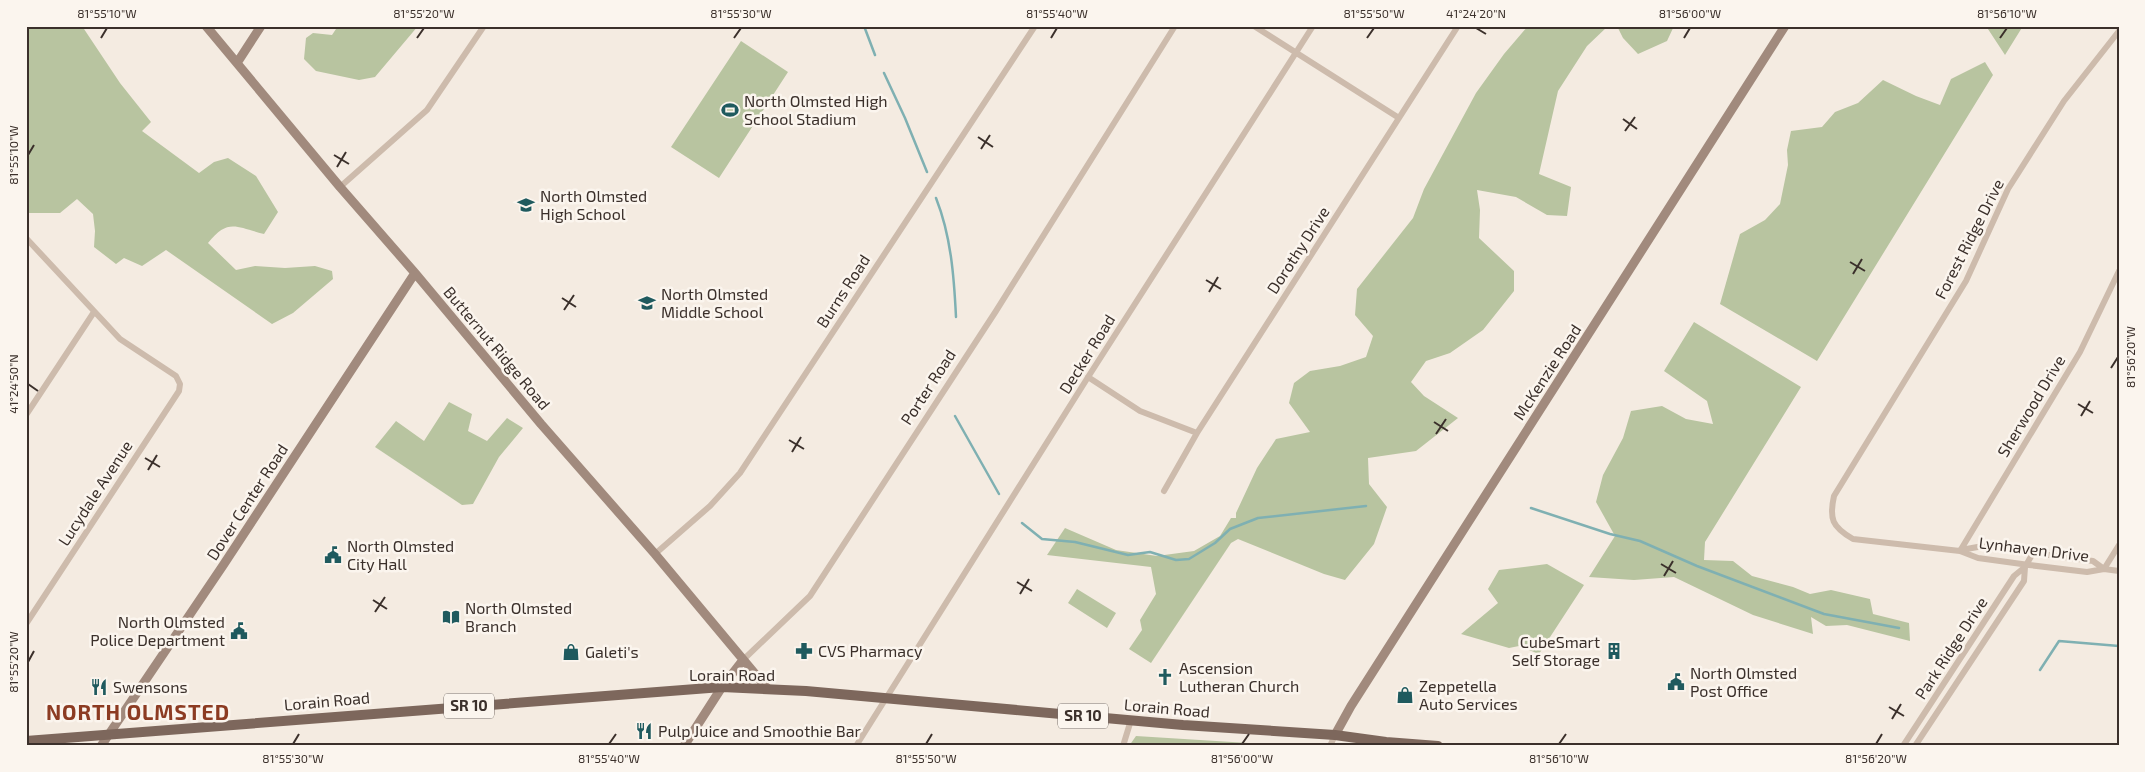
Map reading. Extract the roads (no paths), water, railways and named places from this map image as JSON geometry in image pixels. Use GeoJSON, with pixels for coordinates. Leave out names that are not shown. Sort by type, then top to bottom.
{"type":"FeatureCollection","features":[{"type":"Feature","properties":{"kind":"main road","name":"Lorain Road"},"geometry":{"type":"LineString","coordinates":[[26,741],[108,736],[324,716],[722,687],[767,688],[1131,720],[1335,735],[1386,742],[1438,746]]}},
{"type":"Feature","properties":{"kind":"street","name":"Butternut Ridge Road"},"geometry":{"type":"LineString","coordinates":[[206,26],[340,187],[415,273],[541,424],[655,554],[767,688]]}},
{"type":"Feature","properties":{"kind":"street"},"geometry":{"type":"LineString","coordinates":[[237,64],[261,26]]}},
{"type":"Feature","properties":{"kind":"street"},"geometry":{"type":"LineString","coordinates":[[340,187],[427,110],[484,26]]}},
{"type":"Feature","properties":{"kind":"street","name":"Burns Road"},"geometry":{"type":"LineString","coordinates":[[655,554],[710,506],[740,473],[1035,26]]}},
{"type":"Feature","properties":{"kind":"street","name":"Porter Road"},"geometry":{"type":"LineString","coordinates":[[684,746],[722,687],[743,660],[810,596],[996,311],[1175,26]]}},
{"type":"Feature","properties":{"kind":"street"},"geometry":{"type":"LineString","coordinates":[[1254,26],[1399,118]]}},
{"type":"Feature","properties":{"kind":"street","name":"Decker Road"},"geometry":{"type":"LineString","coordinates":[[856,746],[1088,377],[1313,26]]}},
{"type":"Feature","properties":{"kind":"street","name":"Dorothy Drive"},"geometry":{"type":"LineString","coordinates":[[1164,491],[1197,433],[1458,26]]}},
{"type":"Feature","properties":{"kind":"street","name":"McKenzie Road"},"geometry":{"type":"LineString","coordinates":[[1335,735],[1347,713],[1785,26]]}},
{"type":"Feature","properties":{"kind":"street","name":"Forest Ridge Drive"},"geometry":{"type":"LineString","coordinates":[[1832,520],[1831,507],[1834,496],[1966,281],[2008,189],[2064,101],[2119,31]]}},
{"type":"Feature","properties":{"kind":"street"},"geometry":{"type":"LineString","coordinates":[[26,238],[94,312],[26,415]]}},
{"type":"Feature","properties":{"kind":"street","name":"Sherwood Drive"},"geometry":{"type":"LineString","coordinates":[[1960,551],[2080,352],[2119,271]]}},
{"type":"Feature","properties":{"kind":"street","name":"Dover Center Road"},"geometry":{"type":"LineString","coordinates":[[101,746],[229,557],[415,273]]}},
{"type":"Feature","properties":{"kind":"street","name":"Lucydale Avenue"},"geometry":{"type":"LineString","coordinates":[[26,624],[179,391],[180,384],[176,376],[120,338],[94,312]]}},
{"type":"Feature","properties":{"kind":"street"},"geometry":{"type":"LineString","coordinates":[[1088,377],[1140,411],[1197,433]]}},
{"type":"Feature","properties":{"kind":"street","name":"Lynhaven Drive"},"geometry":{"type":"LineString","coordinates":[[1832,520],[1841,532],[1853,539],[1960,551],[1978,558],[2026,566],[2087,572],[2104,569],[2119,571]]}},
{"type":"Feature","properties":{"kind":"street"},"geometry":{"type":"LineString","coordinates":[[2104,569],[2119,545]]}},
{"type":"Feature","properties":{"kind":"street","name":"Lynhaven Drive"},"geometry":{"type":"LineString","coordinates":[[1960,551],[1983,546],[2093,561],[2104,569]]}},
{"type":"Feature","properties":{"kind":"street","name":"Park Ridge Drive"},"geometry":{"type":"LineString","coordinates":[[1903,746],[2014,576],[2026,566],[2034,553]]}},
{"type":"Feature","properties":{"kind":"street","name":"Park Ridge Drive"},"geometry":{"type":"LineString","coordinates":[[1915,746],[2024,581],[2026,566]]}},
{"type":"Feature","properties":{"kind":"street"},"geometry":{"type":"LineString","coordinates":[[1123,746],[1131,720]]}},
{"type":"Feature","properties":{"kind":"street"},"geometry":{"type":"LineString","coordinates":[[1330,746],[1335,735]]}},
{"type":"Feature","properties":{"kind":"waterway"},"geometry":{"type":"LineString","coordinates":[[864,26],[875,55]]}},
{"type":"Feature","properties":{"kind":"waterway"},"geometry":{"type":"LineString","coordinates":[[884,73],[927,172]]}},
{"type":"Feature","properties":{"kind":"waterway"},"geometry":{"type":"LineString","coordinates":[[936,198],[945,227],[953,271],[956,317]]}},
{"type":"Feature","properties":{"kind":"waterway"},"geometry":{"type":"LineString","coordinates":[[955,416],[999,494]]}},
{"type":"Feature","properties":{"kind":"waterway"},"geometry":{"type":"LineString","coordinates":[[1022,523],[1042,539],[1075,542],[1128,555],[1150,552],[1176,560],[1189,559],[1215,543],[1230,529],[1258,518],[1366,506]]}},
{"type":"Feature","properties":{"kind":"waterway"},"geometry":{"type":"LineString","coordinates":[[1531,508],[1610,534],[1640,541],[1697,566],[1824,614],[1899,628]]}},
{"type":"Feature","properties":{"kind":"waterway"},"geometry":{"type":"LineString","coordinates":[[2040,670],[2059,641],[2119,646]]}},
{"type":"Feature","properties":{"kind":"place","name":"North Olmsted High School Stadium"},"geometry":{"type":"Point","coordinates":[730,110]}},
{"type":"Feature","properties":{"kind":"place","name":"North Olmsted High School"},"geometry":{"type":"Point","coordinates":[526,205]}},
{"type":"Feature","properties":{"kind":"place","name":"North Olmsted Middle School"},"geometry":{"type":"Point","coordinates":[647,303]}},
{"type":"Feature","properties":{"kind":"place","name":"North Olmsted City Hall"},"geometry":{"type":"Point","coordinates":[333,555]}},
{"type":"Feature","properties":{"kind":"place","name":"North Olmsted Branch"},"geometry":{"type":"Point","coordinates":[451,617]}},
{"type":"Feature","properties":{"kind":"place","name":"North Olmsted Police Department"},"geometry":{"type":"Point","coordinates":[239,631]}},
{"type":"Feature","properties":{"kind":"place","name":"CVS Pharmacy"},"geometry":{"type":"Point","coordinates":[804,651]}},
{"type":"Feature","properties":{"kind":"place","name":"CubeSmart Self Storage"},"geometry":{"type":"Point","coordinates":[1614,651]}},
{"type":"Feature","properties":{"kind":"place","name":"Galeti's"},"geometry":{"type":"Point","coordinates":[571,652]}},
{"type":"Feature","properties":{"kind":"place","name":"Ascension Lutheran Church"},"geometry":{"type":"Point","coordinates":[1165,677]}},
{"type":"Feature","properties":{"kind":"place","name":"North Olmsted Post Office"},"geometry":{"type":"Point","coordinates":[1676,682]}},
{"type":"Feature","properties":{"kind":"place","name":"Swensons"},"geometry":{"type":"Point","coordinates":[99,687]}},
{"type":"Feature","properties":{"kind":"place","name":"Zeppetella Auto Services"},"geometry":{"type":"Point","coordinates":[1405,695]}},
{"type":"Feature","properties":{"kind":"place","name":"Pulp Juice and Smoothie Bar"},"geometry":{"type":"Point","coordinates":[644,731]}},
{"type":"Feature","properties":{"kind":"district","name":"NORTH OLMSTED"},"geometry":{"type":"Point","coordinates":[138,713]}}]}
